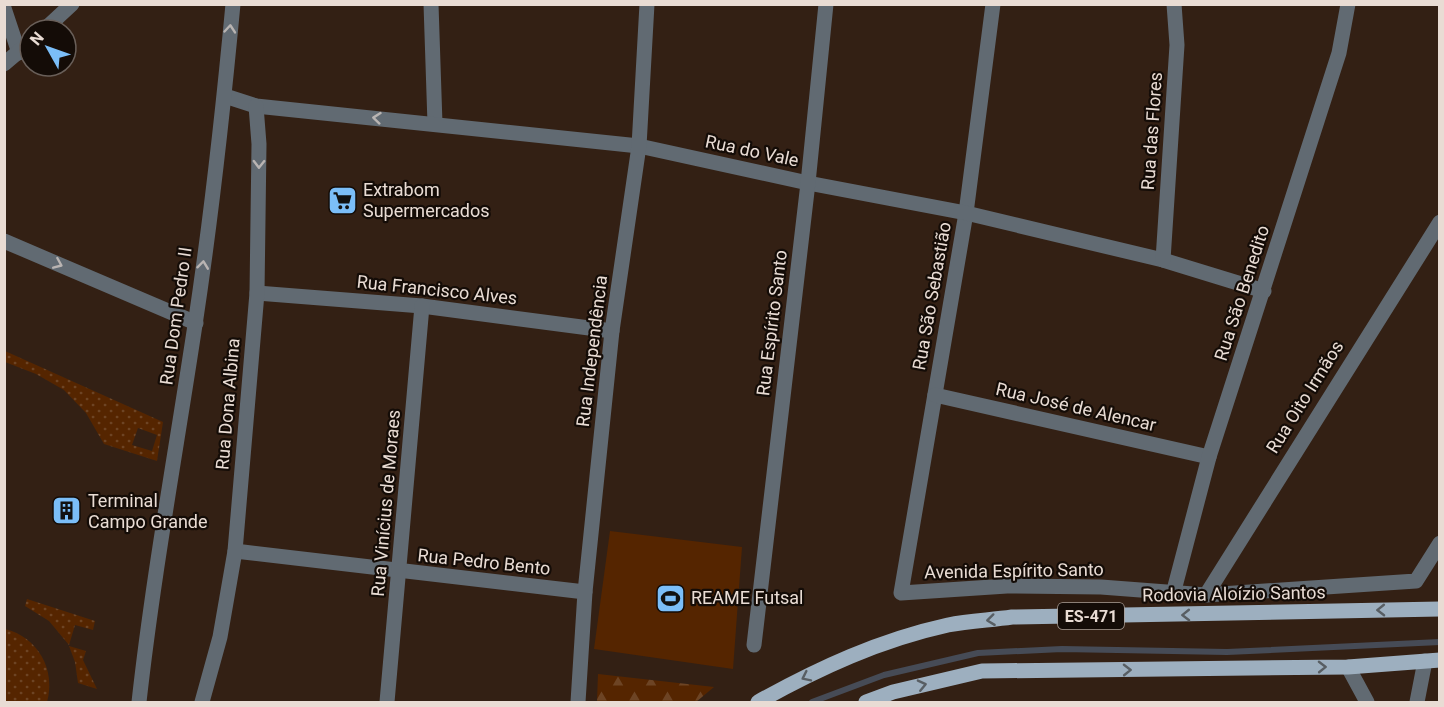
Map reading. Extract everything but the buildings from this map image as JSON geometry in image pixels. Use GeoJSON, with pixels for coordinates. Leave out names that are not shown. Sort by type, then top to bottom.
{"type":"FeatureCollection","features":[{"type":"Feature","properties":{"kind":"main road","name":"Rodovia Aloízio Santos"},"geometry":{"type":"LineString","coordinates":[[758,702],[792,683],[870,648],[950,625],[1012,617],[1440,609]]}},
{"type":"Feature","properties":{"kind":"main road"},"geometry":{"type":"LineString","coordinates":[[866,702],[893,692],[982,671],[1348,667],[1432,661]]}},
{"type":"Feature","properties":{"kind":"street"},"geometry":{"type":"LineString","coordinates":[[57,18],[72,4]]}},
{"type":"Feature","properties":{"kind":"street","name":"Rua Dom Pedro II"},"geometry":{"type":"LineString","coordinates":[[139,702],[147,631],[195,323],[225,96],[233,4]]}},
{"type":"Feature","properties":{"kind":"street"},"geometry":{"type":"LineString","coordinates":[[431,4],[435,124]]}},
{"type":"Feature","properties":{"kind":"street","name":"Rua Independência"},"geometry":{"type":"LineString","coordinates":[[578,702],[585,592],[612,331],[639,146],[647,4]]}},
{"type":"Feature","properties":{"kind":"street","name":"Rua Espírito Santo"},"geometry":{"type":"LineString","coordinates":[[754,645],[808,183],[826,4]]}},
{"type":"Feature","properties":{"kind":"street","name":"Rua São Sebastião"},"geometry":{"type":"LineString","coordinates":[[901,593],[966,213],[993,4]]}},
{"type":"Feature","properties":{"kind":"street","name":"Rua das Flores"},"geometry":{"type":"LineString","coordinates":[[1162,260],[1176,45],[1174,4]]}},
{"type":"Feature","properties":{"kind":"street","name":"Rua São Benedito"},"geometry":{"type":"LineString","coordinates":[[1173,594],[1209,457],[1339,53],[1348,4]]}},
{"type":"Feature","properties":{"kind":"street"},"geometry":{"type":"LineString","coordinates":[[4,8],[18,36]]}},
{"type":"Feature","properties":{"kind":"street"},"geometry":{"type":"LineString","coordinates":[[4,64],[18,53]]}},
{"type":"Feature","properties":{"kind":"street","name":"Rua do Vale"},"geometry":{"type":"LineString","coordinates":[[225,96],[256,106],[639,146],[808,183],[966,213],[1162,260],[1264,291]]}},
{"type":"Feature","properties":{"kind":"street","name":"Rua Dona Albina"},"geometry":{"type":"LineString","coordinates":[[202,702],[220,637],[235,551],[257,293],[259,144],[256,106]]}},
{"type":"Feature","properties":{"kind":"street","name":"Rua Oito Irmãos"},"geometry":{"type":"LineString","coordinates":[[1206,595],[1440,222]]}},
{"type":"Feature","properties":{"kind":"street"},"geometry":{"type":"LineString","coordinates":[[4,242],[195,323]]}},
{"type":"Feature","properties":{"kind":"street","name":"Rua Francisco Alves"},"geometry":{"type":"LineString","coordinates":[[257,293],[422,306],[612,331]]}},
{"type":"Feature","properties":{"kind":"street","name":"Rua Vinícius de Moraes"},"geometry":{"type":"LineString","coordinates":[[387,702],[422,306]]}},
{"type":"Feature","properties":{"kind":"street","name":"Rua José de Alencar"},"geometry":{"type":"LineString","coordinates":[[935,395],[1209,457]]}},
{"type":"Feature","properties":{"kind":"street","name":"Avenida Espírito Santo"},"geometry":{"type":"LineString","coordinates":[[901,593],[1007,586],[1101,588],[1206,595],[1416,581],[1440,543]]}},
{"type":"Feature","properties":{"kind":"street","name":"Rua Pedro Bento"},"geometry":{"type":"LineString","coordinates":[[235,551],[585,592]]}},
{"type":"Feature","properties":{"kind":"street"},"geometry":{"type":"LineString","coordinates":[[1417,702],[1432,661]]}},
{"type":"Feature","properties":{"kind":"street"},"geometry":{"type":"LineString","coordinates":[[1348,667],[1367,702]]}},
{"type":"Feature","properties":{"kind":"green space"},"geometry":{"type":"Polygon","coordinates":[[[5,351],[163,422],[157,461],[104,444],[86,413],[64,390],[36,374],[5,362],[5,351]],[[138,428],[132,445],[152,451],[157,435],[138,428]]]}},
{"type":"Feature","properties":{"kind":"green space","name":"REAME Futsal"},"geometry":{"type":"Polygon","coordinates":[[[610,531],[742,547],[733,669],[594,649],[610,531]]]}},
{"type":"Feature","properties":{"kind":"green space"},"geometry":{"type":"Polygon","coordinates":[[[27,599],[95,621],[93,630],[75,625],[69,645],[49,621],[25,606],[27,599]]]}},
{"type":"Feature","properties":{"kind":"green space"},"geometry":{"type":"Polygon","coordinates":[[[5,629],[27,639],[42,656],[49,678],[47,702],[5,702],[5,629]]]}},
{"type":"Feature","properties":{"kind":"green space"},"geometry":{"type":"Polygon","coordinates":[[[69,646],[86,651],[83,660],[97,689],[78,683],[75,662],[69,646]]]}},
{"type":"Feature","properties":{"kind":"green space"},"geometry":{"type":"Polygon","coordinates":[[[598,674],[714,687],[696,702],[597,702],[598,674]]]}},
{"type":"Feature","properties":{"kind":"waterway"},"geometry":{"type":"LineString","coordinates":[[812,702],[884,675],[978,653],[1062,649],[1227,652],[1440,642]]}},
{"type":"Feature","properties":{"kind":"place","name":"Extrabom Supermercados"},"geometry":{"type":"Point","coordinates":[342,200]}},
{"type":"Feature","properties":{"kind":"place","name":"Terminal Campo Grande"},"geometry":{"type":"Point","coordinates":[67,511]}},
{"type":"Feature","properties":{"kind":"place","name":"REAME Futsal"},"geometry":{"type":"Point","coordinates":[670,598]}}]}
